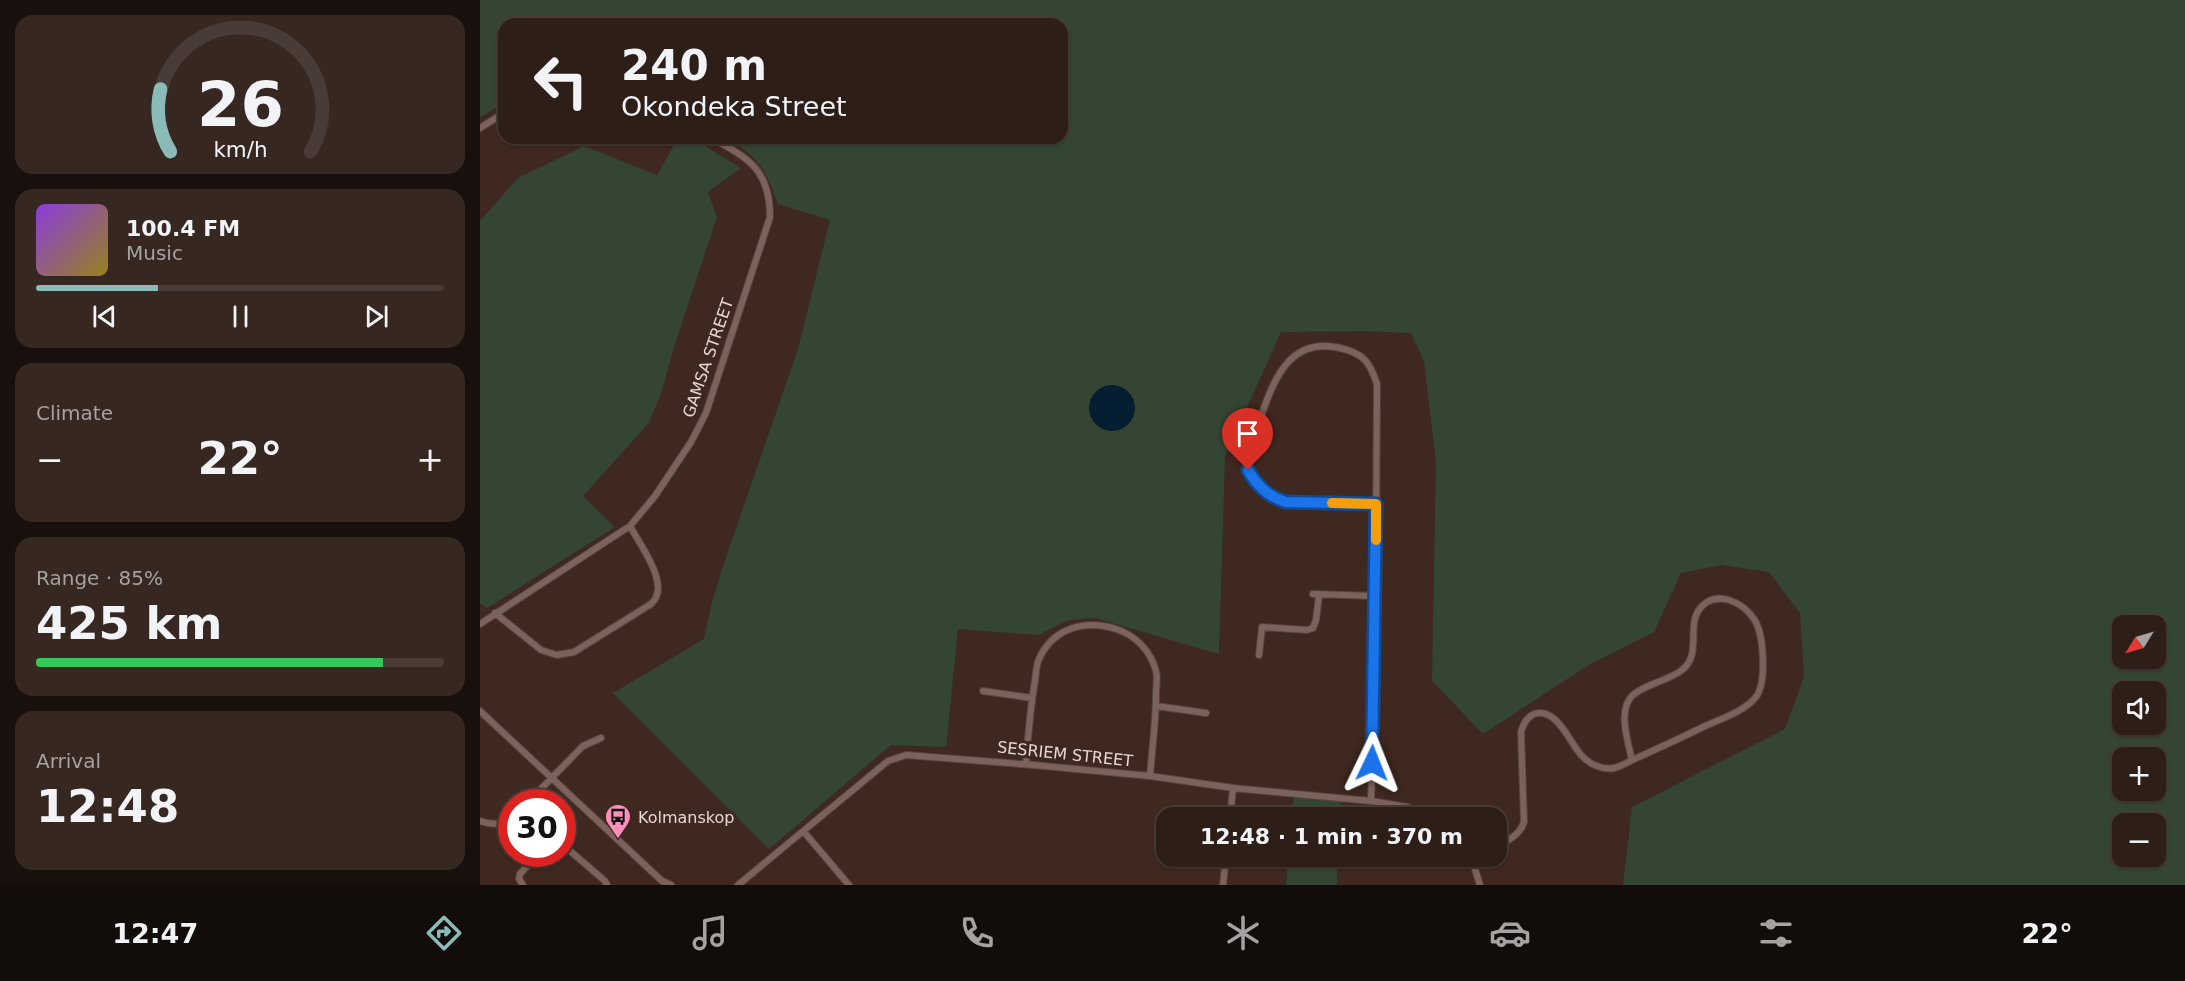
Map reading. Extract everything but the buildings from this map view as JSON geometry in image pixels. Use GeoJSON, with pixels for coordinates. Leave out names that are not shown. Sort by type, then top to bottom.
{"type":"FeatureCollection","features":[{"type":"Feature","properties":{"kind":"street"},"geometry":{"type":"LineString","coordinates":[[480,128],[498,117]]}},
{"type":"Feature","properties":{"kind":"street","name":"GAMSA STREET"},"geometry":{"type":"LineString","coordinates":[[480,624],[630,526],[656,496],[691,442],[706,413],[770,217],[770,200],[762,179],[751,161],[721,144]]}},
{"type":"Feature","properties":{"kind":"street"},"geometry":{"type":"LineString","coordinates":[[1371,801],[1375,596],[1376,504],[1377,384],[1371,366],[1346,349],[1324,344],[1306,348],[1289,360],[1276,377],[1249,452],[1248,470],[1254,481],[1264,491],[1286,502],[1376,504]]}},
{"type":"Feature","properties":{"kind":"street"},"geometry":{"type":"LineString","coordinates":[[495,613],[541,650],[557,655],[574,652],[651,604],[659,592],[656,574],[630,526]]}},
{"type":"Feature","properties":{"kind":"street"},"geometry":{"type":"LineString","coordinates":[[1262,627],[1307,630],[1313,628],[1316,620],[1316,594],[1375,596]]}},
{"type":"Feature","properties":{"kind":"street"},"geometry":{"type":"LineString","coordinates":[[1507,840],[1522,829],[1524,822],[1521,732],[1528,718],[1534,714],[1549,715],[1557,722],[1581,756],[1599,767],[1612,769],[1632,760],[1744,707],[1755,699],[1762,688],[1760,630],[1746,609],[1722,598],[1710,601],[1701,607],[1694,617],[1692,654],[1689,664],[1672,676],[1633,695],[1626,705],[1625,718],[1632,760]]}},
{"type":"Feature","properties":{"kind":"street"},"geometry":{"type":"LineString","coordinates":[[1259,655],[1263,618]]}},
{"type":"Feature","properties":{"kind":"street"},"geometry":{"type":"LineString","coordinates":[[1026,764],[1038,661],[1048,642],[1066,629],[1078,625],[1093,625],[1114,628],[1129,634],[1143,646],[1152,660],[1156,672],[1156,706],[1150,776]]}},
{"type":"Feature","properties":{"kind":"street"},"geometry":{"type":"LineString","coordinates":[[982,692],[1032,698]]}},
{"type":"Feature","properties":{"kind":"street"},"geometry":{"type":"LineString","coordinates":[[1156,706],[1206,713]]}},
{"type":"Feature","properties":{"kind":"street"},"geometry":{"type":"LineString","coordinates":[[480,711],[553,778],[660,883],[671,885]]}},
{"type":"Feature","properties":{"kind":"street"},"geometry":{"type":"LineString","coordinates":[[542,789],[583,746],[601,738]]}},
{"type":"Feature","properties":{"kind":"street","name":"SESRIEM STREET"},"geometry":{"type":"LineString","coordinates":[[738,885],[876,770],[897,757],[920,755],[1150,776],[1233,788],[1371,801],[1407,807]]}},
{"type":"Feature","properties":{"kind":"street"},"geometry":{"type":"LineString","coordinates":[[1231,807],[1233,788]]}},
{"type":"Feature","properties":{"kind":"street"},"geometry":{"type":"LineString","coordinates":[[480,820],[498,824]]}},
{"type":"Feature","properties":{"kind":"street"},"geometry":{"type":"LineString","coordinates":[[804,832],[849,885]]}},
{"type":"Feature","properties":{"kind":"street"},"geometry":{"type":"LineString","coordinates":[[576,856],[607,885]]}},
{"type":"Feature","properties":{"kind":"street"},"geometry":{"type":"LineString","coordinates":[[523,885],[519,879],[526,867]]}},
{"type":"Feature","properties":{"kind":"street"},"geometry":{"type":"LineString","coordinates":[[1223,885],[1225,867]]}},
{"type":"Feature","properties":{"kind":"street"},"geometry":{"type":"LineString","coordinates":[[1474,867],[1480,885]]}},
{"type":"Feature","properties":{"kind":"green space"},"geometry":{"type":"Polygon","coordinates":[[[480,0],[2185,0],[2185,885],[1623,885],[1632,807],[1785,729],[1804,677],[1800,613],[1769,572],[1721,565],[1681,573],[1654,632],[1587,666],[1483,734],[1432,681],[1436,463],[1424,361],[1411,333],[1363,331],[1281,332],[1225,456],[1219,654],[1095,618],[1069,620],[1038,635],[958,629],[946,747],[891,745],[769,849],[613,693],[704,639],[721,572],[798,349],[830,220],[778,204],[765,173],[753,157],[736,144],[1068,144],[1068,18],[498,18],[498,106],[480,117],[480,0]]]}},
{"type":"Feature","properties":{"kind":"green space"},"geometry":{"type":"Polygon","coordinates":[[[675,144],[702,144],[741,168],[708,192],[717,217],[661,394],[648,424],[583,496],[615,527],[487,608],[480,603],[480,221],[518,178],[584,146],[657,175],[675,144]]]}},
{"type":"Feature","properties":{"kind":"green space"},"geometry":{"type":"Polygon","coordinates":[[[1294,793],[1341,798],[1341,807],[1293,807],[1294,793]]]}},
{"type":"Feature","properties":{"kind":"green space"},"geometry":{"type":"Polygon","coordinates":[[[1287,867],[1338,867],[1337,885],[1286,885],[1287,867]]]}},
{"type":"Feature","properties":{"kind":"water"},"geometry":{"type":"Polygon","coordinates":[[[1112,385],[1128,392],[1135,408],[1128,424],[1112,431],[1096,424],[1089,408],[1096,392],[1112,385]]]}},
{"type":"Feature","properties":{"kind":"slow traffic"},"geometry":{"type":"LineString","coordinates":[[1332,503],[1376,504],[1376,540]]}},
{"type":"Feature","properties":{"kind":"place","name":"Kolmanskop"},"geometry":{"type":"Point","coordinates":[618,840]}},
{"type":"Feature","properties":{"kind":"route"},"geometry":{"type":"LineString","coordinates":[[1248,470],[1254,481],[1264,491],[1286,502],[1376,504],[1372,763]]}}]}
